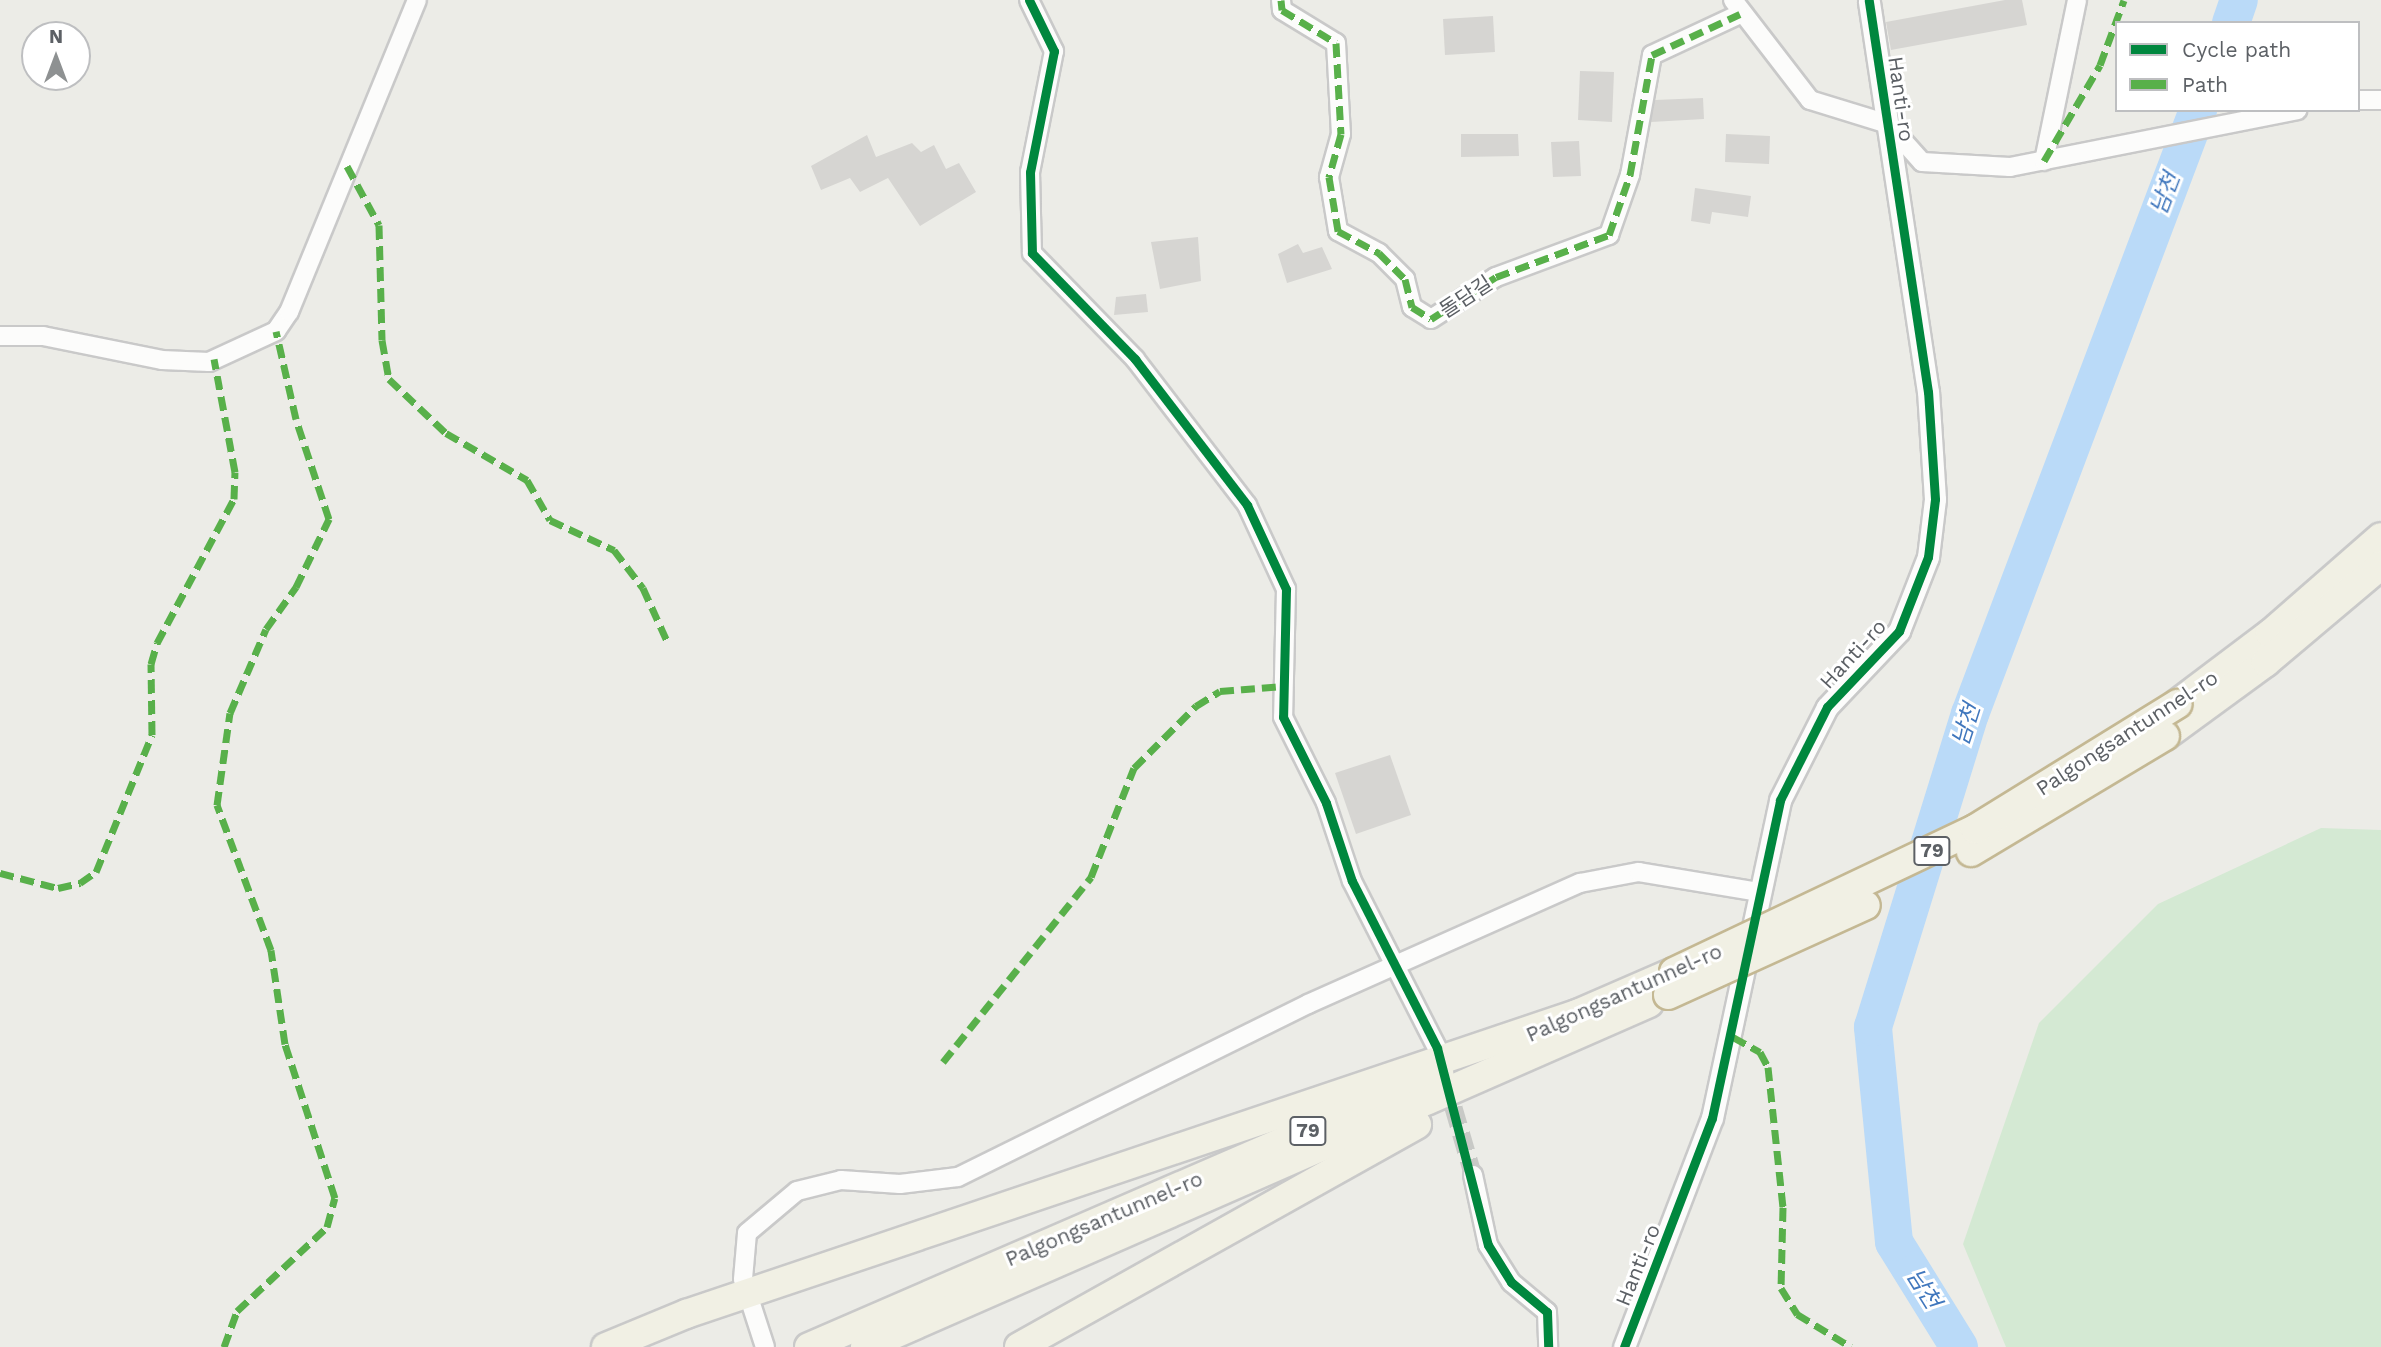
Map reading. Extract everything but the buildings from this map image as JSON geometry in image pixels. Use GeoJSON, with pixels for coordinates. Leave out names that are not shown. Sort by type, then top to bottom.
{"type":"FeatureCollection","features":[{"type":"Feature","properties":{"kind":"highway","name":"Palgongsantunnel-ro"},"geometry":{"type":"LineString","coordinates":[[809,1347],[946,1299],[1569,1040],[1671,983],[1975,829],[2177,704],[2270,634],[2381,537]]}},
{"type":"Feature","properties":{"kind":"highway","name":"Palgongsantunnel-ro"},"geometry":{"type":"LineString","coordinates":[[865,1347],[946,1299],[1580,1013],[1671,983],[1929,874],[2060,804],[2165,736],[2266,662],[2381,565]]}},
{"type":"Feature","properties":{"kind":"highway"},"geometry":{"type":"LineString","coordinates":[[606,1347],[746,1294],[1580,1013]]}},
{"type":"Feature","properties":{"kind":"highway"},"geometry":{"type":"LineString","coordinates":[[1019,1347],[1569,1040]]}},
{"type":"Feature","properties":{"kind":"street"},"geometry":{"type":"LineString","coordinates":[[0,336],[43,336],[162,360],[209,362],[276,331],[289,312],[417,0]]}},
{"type":"Feature","properties":{"kind":"street"},"geometry":{"type":"LineString","coordinates":[[1029,0],[1054,51],[1030,172],[1032,253],[1135,359],[1247,505],[1286,589],[1283,717],[1326,803],[1352,881],[1437,1048]]}},
{"type":"Feature","properties":{"kind":"street","name":"돌담길"},"geometry":{"type":"LineString","coordinates":[[1281,0],[1282,10],[1336,43],[1341,134],[1329,177],[1338,231],[1379,253],[1405,279],[1412,307],[1431,319],[1496,276],[1609,235],[1630,175],[1652,55],[1737,7]]}},
{"type":"Feature","properties":{"kind":"street","name":"Hanti-ro"},"geometry":{"type":"LineString","coordinates":[[1624,1347],[1712,1118],[1740,1005],[1758,892],[1780,800],[1808,737],[1827,707],[1899,631],[1914,602],[1930,544],[1935,499],[1928,392],[1869,0]]}},
{"type":"Feature","properties":{"kind":"street"},"geometry":{"type":"LineString","coordinates":[[2045,161],[2077,0]]}},
{"type":"Feature","properties":{"kind":"street"},"geometry":{"type":"LineString","coordinates":[[1737,7],[1810,100],[1888,124],[1922,162],[2010,167],[2075,158],[2288,112]]}},
{"type":"Feature","properties":{"kind":"street"},"geometry":{"type":"LineString","coordinates":[[2360,100],[2381,100]]}},
{"type":"Feature","properties":{"kind":"street"},"geometry":{"type":"LineString","coordinates":[[765,1347],[746,1294],[742,1258],[747,1233],[797,1191],[841,1180],[901,1184],[958,1177],[1308,1004],[1580,883],[1639,872],[1758,892]]}},
{"type":"Feature","properties":{"kind":"street"},"geometry":{"type":"LineString","coordinates":[[1473,1175],[1488,1245],[1511,1282],[1547,1312],[1548,1347]]}},
{"type":"Feature","properties":{"kind":"green space"},"geometry":{"type":"Polygon","coordinates":[[[2321,828],[2381,830],[2381,1347],[2006,1347],[1963,1244],[2039,1023],[2158,904],[2321,828]]]}},
{"type":"Feature","properties":{"kind":"waterway","name":"남천"},"geometry":{"type":"LineString","coordinates":[[2232,21],[2239,0]]}},
{"type":"Feature","properties":{"kind":"waterway","name":"남천"},"geometry":{"type":"LineString","coordinates":[[1959,1347],[1894,1242],[1873,1027],[1970,714],[2197,112]]}},
{"type":"Feature","properties":{"kind":"tunnel"},"geometry":{"type":"LineString","coordinates":[[1446,1082],[1473,1175]]}},
{"type":"Feature","properties":{"kind":"marked path"},"geometry":{"type":"LineString","coordinates":[[1281,0],[1282,10],[1336,43],[1341,134],[1329,177],[1338,231],[1379,253],[1405,279],[1412,307],[1431,319],[1496,277],[1609,235],[1630,175],[1652,55],[1740,14]]}},
{"type":"Feature","properties":{"kind":"marked path"},"geometry":{"type":"LineString","coordinates":[[2116,21],[2124,0]]}},
{"type":"Feature","properties":{"kind":"marked path"},"geometry":{"type":"LineString","coordinates":[[2044,161],[2100,65],[2115,24]]}},
{"type":"Feature","properties":{"kind":"marked path"},"geometry":{"type":"LineString","coordinates":[[347,166],[379,225],[382,340],[389,379],[446,433],[527,480],[550,520],[614,550],[643,588],[668,643]]}},
{"type":"Feature","properties":{"kind":"marked path"},"geometry":{"type":"LineString","coordinates":[[224,1347],[237,1311],[327,1227],[335,1198],[285,1044],[271,950],[217,805],[230,713],[266,629],[296,587],[329,519],[296,419],[276,331]]}},
{"type":"Feature","properties":{"kind":"marked path"},"geometry":{"type":"LineString","coordinates":[[0,873],[58,888],[80,883],[96,872],[152,735],[151,664],[157,643],[234,499],[235,472],[214,359]]}},
{"type":"Feature","properties":{"kind":"marked path"},"geometry":{"type":"LineString","coordinates":[[943,1062],[1091,877],[1134,768],[1196,706],[1220,691],[1284,686]]}},
{"type":"Feature","properties":{"kind":"marked path"},"geometry":{"type":"LineString","coordinates":[[1733,1037],[1760,1052],[1768,1067],[1783,1207],[1781,1288],[1797,1314],[1851,1347]]}},
{"type":"Feature","properties":{"kind":"cycle path"},"geometry":{"type":"LineString","coordinates":[[1029,0],[1054,51],[1030,172],[1032,253],[1135,359],[1247,505],[1286,589],[1283,717],[1326,803],[1352,881],[1437,1048],[1488,1245],[1511,1282],[1547,1312],[1548,1347]]}},
{"type":"Feature","properties":{"kind":"cycle path"},"geometry":{"type":"LineString","coordinates":[[1624,1347],[1712,1118],[1780,800],[1827,707],[1899,631],[1928,557],[1935,499],[1928,392],[1869,0]]}}]}
